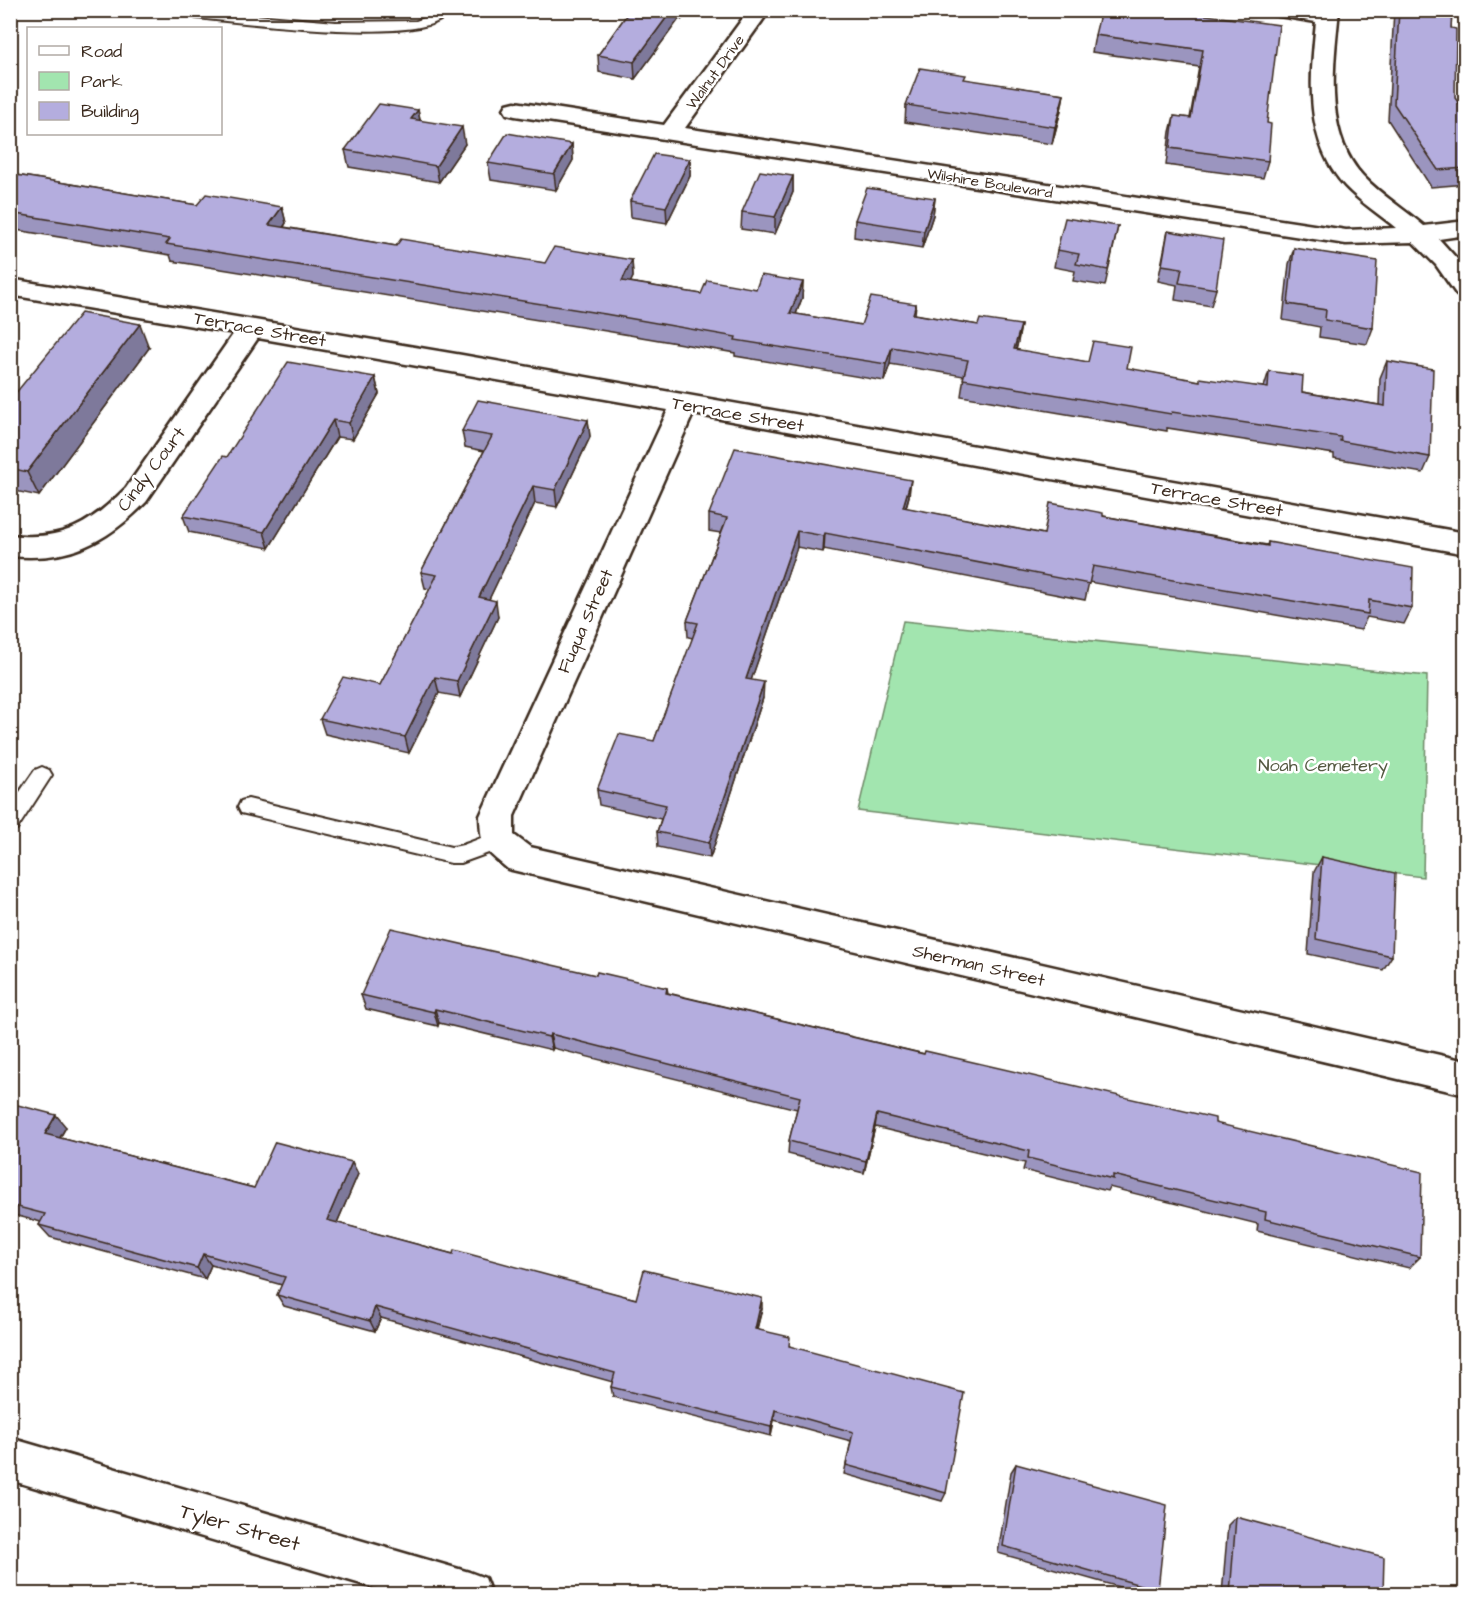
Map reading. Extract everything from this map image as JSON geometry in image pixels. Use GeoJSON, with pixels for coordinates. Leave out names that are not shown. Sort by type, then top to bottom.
{"type":"FeatureCollection","features":[{"type":"Feature","properties":{"kind":"street","name":"Walnut Drive"},"geometry":{"type":"LineString","coordinates":[[670,133],[760,10]]}},
{"type":"Feature","properties":{"kind":"street"},"geometry":{"type":"LineString","coordinates":[[1281,10],[1328,14],[1322,110],[1330,145],[1349,176],[1376,201],[1420,234],[1461,279],[1466,289]]}},
{"type":"Feature","properties":{"kind":"street","name":"Wilshire Boulevard"},"geometry":{"type":"LineString","coordinates":[[515,109],[1346,237],[1420,234],[1466,228]]}},
{"type":"Feature","properties":{"kind":"street","name":"Terrace Street"},"geometry":{"type":"LineString","coordinates":[[10,287],[684,404],[1466,544]]}},
{"type":"Feature","properties":{"kind":"street","name":"Cindy Court"},"geometry":{"type":"LineString","coordinates":[[10,545],[32,549],[60,545],[86,536],[115,518],[136,495],[251,328]]}},
{"type":"Feature","properties":{"kind":"street","name":"Fuqua Street"},"geometry":{"type":"LineString","coordinates":[[498,841],[497,816],[684,404]]}},
{"type":"Feature","properties":{"kind":"street","name":"Sherman Street"},"geometry":{"type":"LineString","coordinates":[[498,841],[520,860],[1466,1078]]}},
{"type":"Feature","properties":{"kind":"street","name":"Tyler Street"},"geometry":{"type":"LineString","coordinates":[[10,1459],[469,1594]]}},
{"type":"Feature","properties":{"kind":"lane"},"geometry":{"type":"LineString","coordinates":[[199,10],[196,14],[336,26],[418,25],[438,17]]}},
{"type":"Feature","properties":{"kind":"lane"},"geometry":{"type":"LineString","coordinates":[[10,823],[42,775]]}},
{"type":"Feature","properties":{"kind":"lane"},"geometry":{"type":"LineString","coordinates":[[248,807],[451,855],[461,855],[498,841]]}},
{"type":"Feature","properties":{"kind":"green space","name":"Noah Cemetery"},"geometry":{"type":"Polygon","coordinates":[[[903,621],[1427,676],[1423,877],[858,811],[903,621]]]}},
{"type":"Feature","properties":{"kind":"building"},"geometry":{"type":"Polygon","coordinates":[[[630,10],[672,10],[634,62],[598,55],[630,10]]]}},
{"type":"Feature","properties":{"kind":"building"},"geometry":{"type":"Polygon","coordinates":[[[1101,10],[1169,10],[1279,25],[1267,123],[1271,124],[1268,161],[1170,148],[1174,116],[1191,118],[1203,50],[1095,35],[1101,10]]]}},
{"type":"Feature","properties":{"kind":"building"},"geometry":{"type":"Polygon","coordinates":[[[1399,10],[1452,10],[1451,28],[1456,29],[1455,98],[1466,113],[1466,168],[1438,170],[1394,104],[1399,10]]]}},
{"type":"Feature","properties":{"kind":"building"},"geometry":{"type":"Polygon","coordinates":[[[920,68],[966,75],[964,79],[1064,94],[1055,127],[906,105],[920,68]]]}},
{"type":"Feature","properties":{"kind":"building"},"geometry":{"type":"Polygon","coordinates":[[[379,104],[418,110],[411,119],[462,127],[436,166],[345,150],[379,104]]]}},
{"type":"Feature","properties":{"kind":"building"},"geometry":{"type":"Polygon","coordinates":[[[507,133],[572,144],[554,174],[488,163],[507,133]]]}},
{"type":"Feature","properties":{"kind":"building"},"geometry":{"type":"Polygon","coordinates":[[[654,154],[690,159],[666,207],[630,201],[654,154]]]}},
{"type":"Feature","properties":{"kind":"building"},"geometry":{"type":"Polygon","coordinates":[[[760,171],[793,176],[775,217],[742,212],[760,171]]]}},
{"type":"Feature","properties":{"kind":"building"},"geometry":{"type":"Polygon","coordinates":[[[10,174],[197,205],[206,194],[282,207],[269,225],[396,246],[401,239],[545,263],[554,247],[632,260],[622,281],[701,294],[707,280],[756,289],[761,275],[803,282],[790,313],[861,325],[871,297],[916,304],[913,314],[978,325],[980,319],[1021,325],[1014,349],[1088,362],[1093,341],[1131,347],[1127,368],[1200,381],[1200,378],[1268,388],[1269,371],[1303,376],[1302,392],[1385,406],[1387,361],[1433,369],[1430,457],[1340,441],[1341,437],[1172,412],[1171,414],[963,379],[968,360],[892,347],[886,364],[735,340],[736,337],[605,314],[166,244],[170,239],[10,213],[10,174]]]}},
{"type":"Feature","properties":{"kind":"building"},"geometry":{"type":"Polygon","coordinates":[[[867,188],[935,198],[924,231],[855,220],[867,188]]]}},
{"type":"Feature","properties":{"kind":"building"},"geometry":{"type":"Polygon","coordinates":[[[1065,218],[1118,226],[1108,270],[1076,264],[1079,254],[1057,250],[1065,218]]]}},
{"type":"Feature","properties":{"kind":"building"},"geometry":{"type":"Polygon","coordinates":[[[1168,231],[1223,240],[1216,289],[1179,283],[1182,268],[1162,265],[1168,231]]]}},
{"type":"Feature","properties":{"kind":"building"},"geometry":{"type":"Polygon","coordinates":[[[1294,248],[1377,261],[1373,328],[1325,320],[1326,310],[1288,304],[1294,248]]]}},
{"type":"Feature","properties":{"kind":"building"},"geometry":{"type":"Polygon","coordinates":[[[81,313],[140,324],[27,472],[10,468],[10,400],[81,313]]]}},
{"type":"Feature","properties":{"kind":"building"},"geometry":{"type":"Polygon","coordinates":[[[288,362],[375,377],[349,423],[333,420],[264,532],[183,516],[223,456],[227,457],[288,362]]]}},
{"type":"Feature","properties":{"kind":"building"},"geometry":{"type":"Polygon","coordinates":[[[478,400],[588,420],[555,490],[533,486],[479,597],[496,601],[457,681],[435,677],[405,737],[320,719],[343,677],[380,685],[437,575],[421,572],[492,436],[462,431],[478,400]]]}},
{"type":"Feature","properties":{"kind":"building"},"geometry":{"type":"Polygon","coordinates":[[[735,448],[911,480],[903,507],[1044,534],[1050,503],[1103,513],[1103,516],[1268,546],[1268,542],[1413,568],[1412,608],[1369,600],[1368,614],[1093,566],[1089,584],[825,533],[824,536],[797,531],[746,679],[764,682],[709,843],[657,832],[666,805],[597,790],[619,734],[654,741],[698,623],[687,621],[727,518],[709,514],[735,448]]]}},
{"type":"Feature","properties":{"kind":"building"},"geometry":{"type":"Polygon","coordinates":[[[1322,857],[1395,873],[1392,956],[1316,939],[1322,857]]]}},
{"type":"Feature","properties":{"kind":"building"},"geometry":{"type":"Polygon","coordinates":[[[391,928],[596,975],[597,972],[667,988],[666,993],[924,1054],[925,1051],[1215,1118],[1215,1123],[1422,1172],[1420,1257],[1265,1219],[1266,1212],[1113,1175],[1113,1179],[1028,1158],[1029,1151],[877,1114],[866,1161],[789,1141],[800,1097],[550,1034],[549,1037],[435,1009],[434,1012],[361,995],[391,928]]]}},
{"type":"Feature","properties":{"kind":"building"},"geometry":{"type":"Polygon","coordinates":[[[10,1103],[56,1115],[45,1134],[254,1188],[275,1142],[352,1162],[327,1220],[453,1254],[454,1250],[636,1299],[644,1270],[762,1298],[755,1329],[790,1337],[789,1346],[964,1393],[946,1493],[846,1465],[853,1432],[775,1410],[771,1427],[611,1387],[615,1373],[375,1307],[370,1321],[277,1295],[285,1277],[203,1254],[197,1268],[39,1225],[45,1214],[10,1205],[10,1103]]]}},
{"type":"Feature","properties":{"kind":"building"},"geometry":{"type":"Polygon","coordinates":[[[1016,1464],[1167,1505],[1158,1590],[1003,1546],[1016,1464]]]}},
{"type":"Feature","properties":{"kind":"building"},"geometry":{"type":"Polygon","coordinates":[[[1236,1517],[1384,1557],[1383,1594],[1230,1594],[1236,1517]]]}}]}
